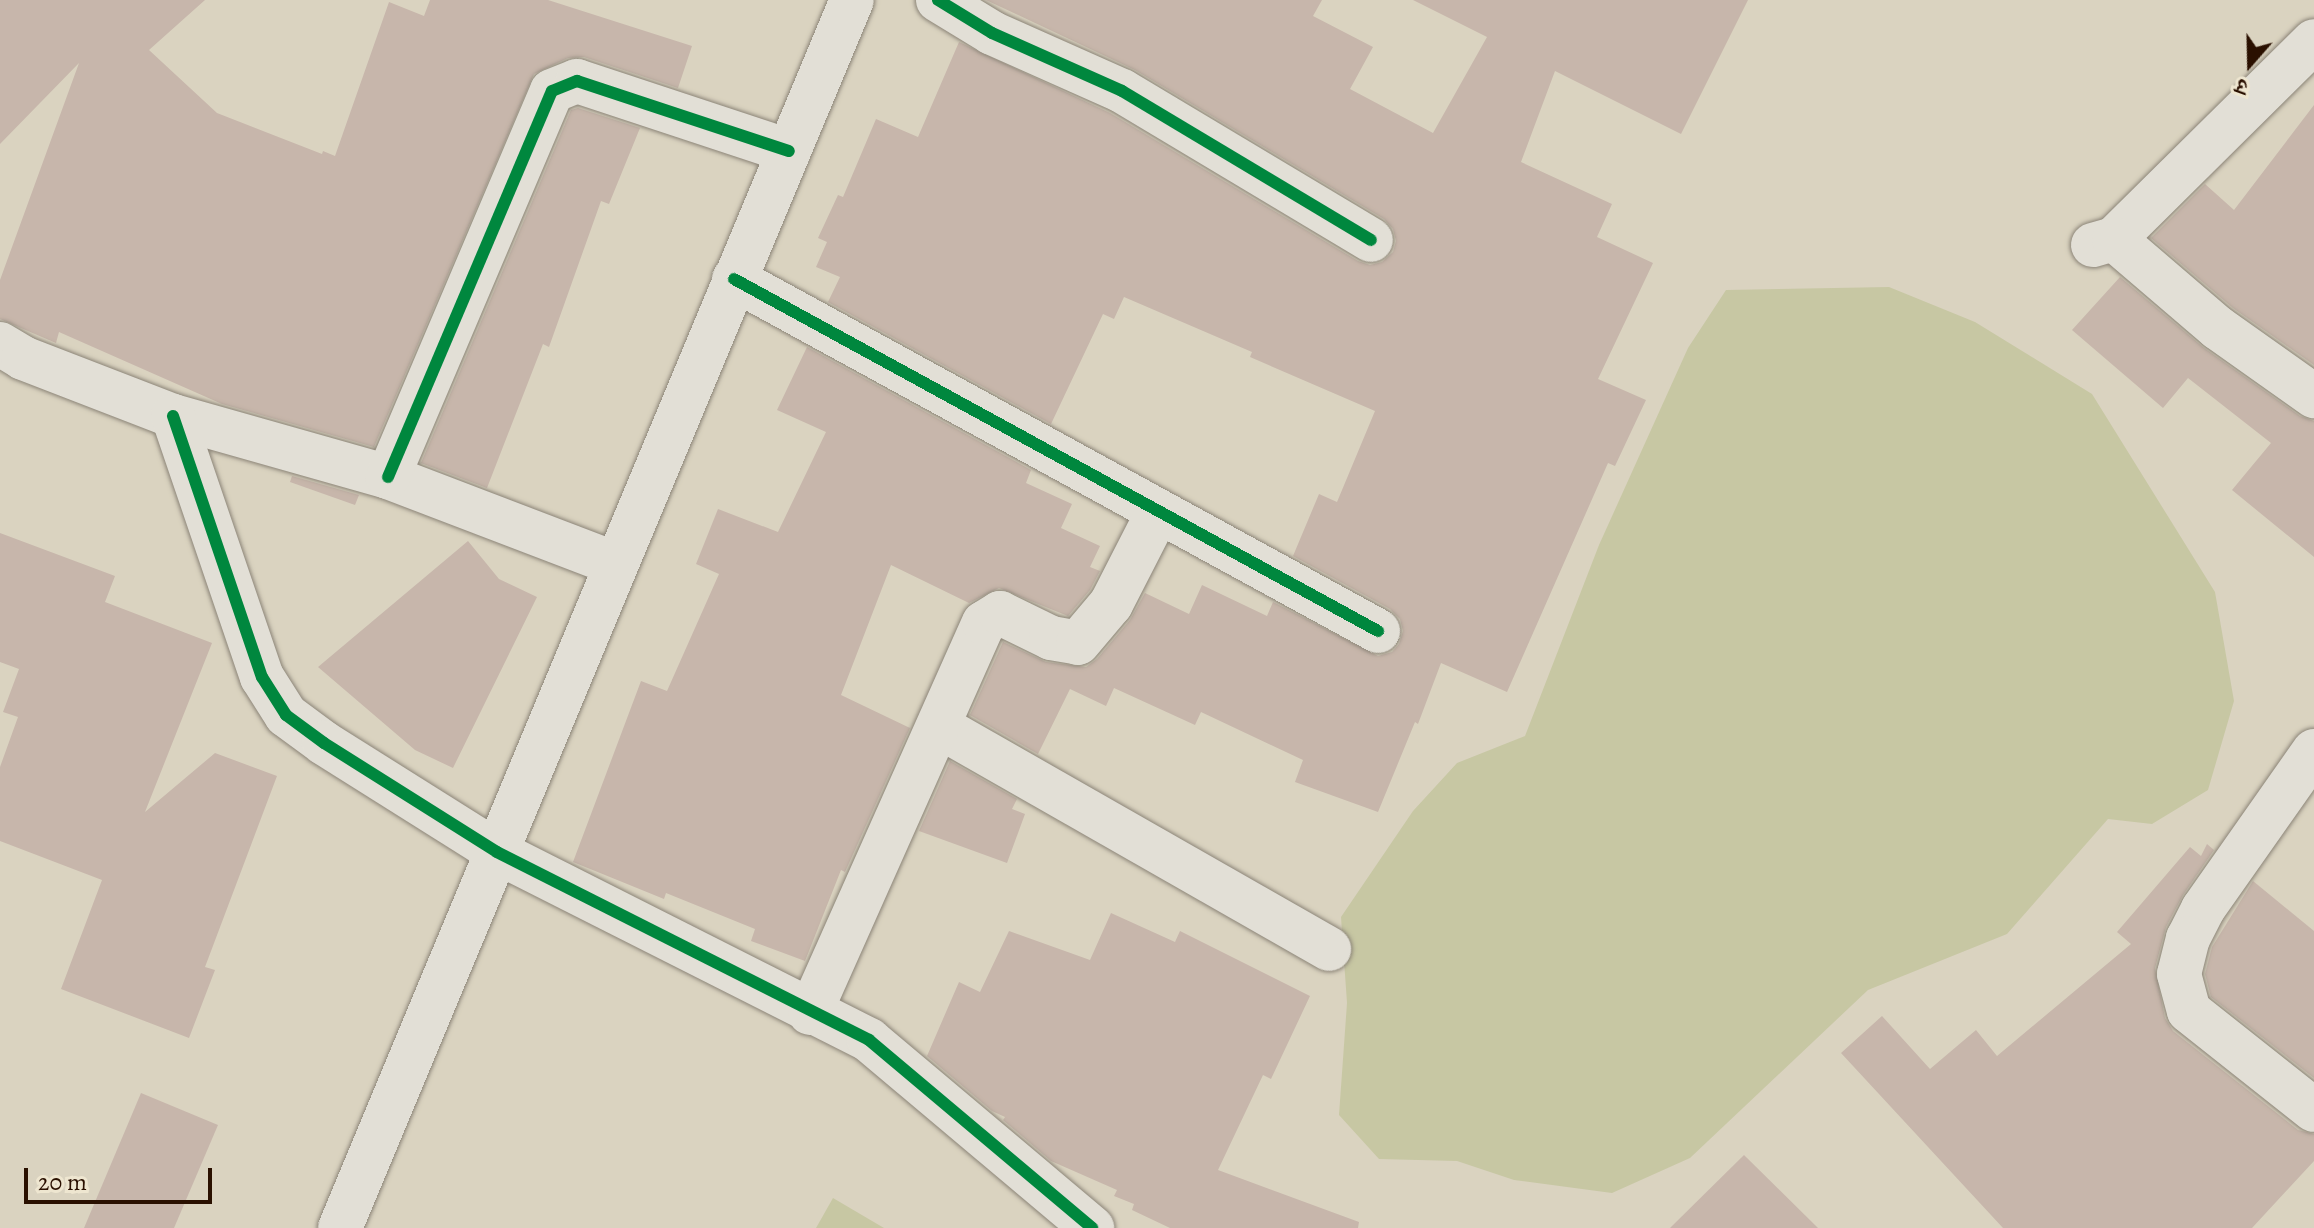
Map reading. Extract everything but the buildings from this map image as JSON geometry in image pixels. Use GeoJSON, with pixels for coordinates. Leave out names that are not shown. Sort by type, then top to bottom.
{"type":"FeatureCollection","features":[{"type":"Feature","properties":{"kind":"street"},"geometry":{"type":"LineString","coordinates":[[340,1228],[852,0]]}},
{"type":"Feature","properties":{"kind":"street"},"geometry":{"type":"LineString","coordinates":[[938,0],[992,33],[1122,91],[1371,240]]}},
{"type":"Feature","properties":{"kind":"street"},"geometry":{"type":"LineString","coordinates":[[2314,41],[2104,242],[2314,396]]}},
{"type":"Feature","properties":{"kind":"street"},"geometry":{"type":"LineString","coordinates":[[388,477],[552,91],[577,81],[789,151]]}},
{"type":"Feature","properties":{"kind":"street"},"geometry":{"type":"LineString","coordinates":[[734,279],[1378,631]]}},
{"type":"Feature","properties":{"kind":"street"},"geometry":{"type":"LineString","coordinates":[[0,344],[23,358],[173,416],[388,477],[616,564]]}},
{"type":"Feature","properties":{"kind":"street"},"geometry":{"type":"LineString","coordinates":[[173,416],[262,677],[286,715],[324,743],[497,852],[810,1013],[869,1040],[1092,1228]]}},
{"type":"Feature","properties":{"kind":"street"},"geometry":{"type":"LineString","coordinates":[[810,1013],[984,623],[1000,613],[1051,638],[1078,643],[1111,604],[1158,512]]}},
{"type":"Feature","properties":{"kind":"street"},"geometry":{"type":"LineString","coordinates":[[940,727],[1329,949]]}},
{"type":"Feature","properties":{"kind":"street"},"geometry":{"type":"LineString","coordinates":[[2314,751],[2203,909],[2188,938],[2179,974],[2189,1011],[2314,1110]]}},
{"type":"Feature","properties":{"kind":"green space"},"geometry":{"type":"Polygon","coordinates":[[[1889,287],[1975,322],[2092,394],[2215,592],[2234,701],[2208,790],[2152,824],[2108,819],[2007,934],[1868,990],[1690,1158],[1612,1193],[1514,1180],[1457,1161],[1379,1159],[1339,1115],[1347,1003],[1341,917],[1413,811],[1457,763],[1525,736],[1599,545],[1688,348],[1726,290],[1889,287]]]}},
{"type":"Feature","properties":{"kind":"green space"},"geometry":{"type":"Polygon","coordinates":[[[833,1198],[884,1228],[816,1228],[833,1198]]]}},
{"type":"Feature","properties":{"kind":"cycle path"},"geometry":{"type":"LineString","coordinates":[[938,0],[992,33],[1122,91],[1371,240]]}},
{"type":"Feature","properties":{"kind":"cycle path"},"geometry":{"type":"LineString","coordinates":[[388,477],[552,91],[577,81],[789,151]]}},
{"type":"Feature","properties":{"kind":"cycle path"},"geometry":{"type":"LineString","coordinates":[[734,279],[1378,631]]}},
{"type":"Feature","properties":{"kind":"cycle path"},"geometry":{"type":"LineString","coordinates":[[173,416],[262,677],[286,715],[324,743],[497,852],[869,1040],[1092,1228]]}}]}
